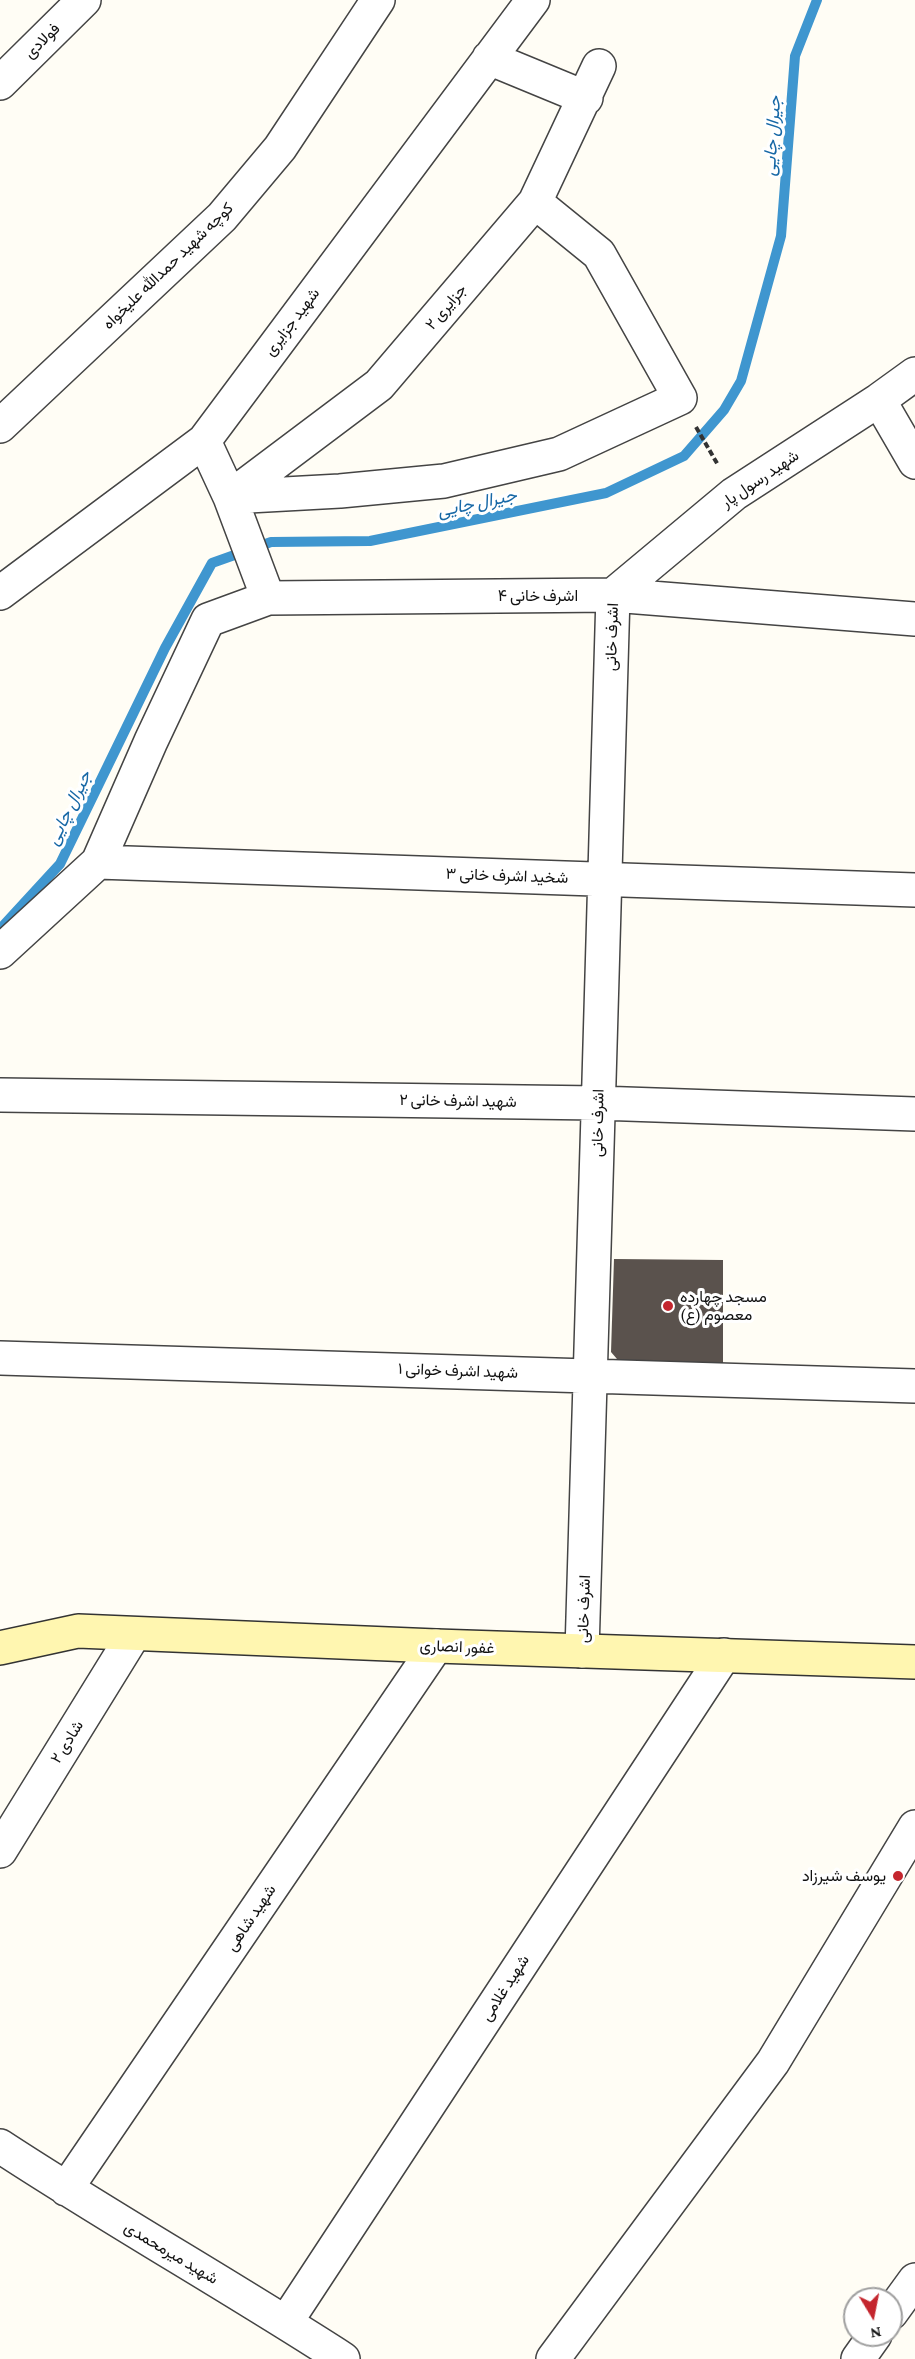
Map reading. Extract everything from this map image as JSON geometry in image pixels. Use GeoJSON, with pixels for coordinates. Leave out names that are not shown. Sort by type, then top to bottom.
{"type":"FeatureCollection","features":[{"type":"Feature","properties":{"kind":"street","name":"فولادی"},"geometry":{"type":"LineString","coordinates":[[0,83],[84,0]]}},
{"type":"Feature","properties":{"kind":"street","name":"کوچه شهید حمدالله علیخواه"},"geometry":{"type":"LineString","coordinates":[[0,426],[222,217],[280,148],[378,0]]}},
{"type":"Feature","properties":{"kind":"street","name":"شهید جزایری"},"geometry":{"type":"LineString","coordinates":[[0,593],[204,441],[532,0]]}},
{"type":"Feature","properties":{"kind":"street"},"geometry":{"type":"LineString","coordinates":[[489,58],[586,98]]}},
{"type":"Feature","properties":{"kind":"street","name":"جزایری ۲"},"geometry":{"type":"LineString","coordinates":[[230,497],[379,385],[535,202],[600,66]]}},
{"type":"Feature","properties":{"kind":"street"},"geometry":{"type":"LineString","coordinates":[[230,497],[340,491],[444,481],[559,454],[680,398],[599,254],[535,202]]}},
{"type":"Feature","properties":{"kind":"street","name":"شهید رسول پار"},"geometry":{"type":"LineString","coordinates":[[614,595],[734,494],[915,374]]}},
{"type":"Feature","properties":{"kind":"street"},"geometry":{"type":"LineString","coordinates":[[879,400],[915,462]]}},
{"type":"Feature","properties":{"kind":"street"},"geometry":{"type":"LineString","coordinates":[[204,441],[230,497],[263,584]]}},
{"type":"Feature","properties":{"kind":"street","name":"اشرف خانی ۴"},"geometry":{"type":"LineString","coordinates":[[98,862],[151,741],[208,620],[263,584],[614,595],[915,619]]}},
{"type":"Feature","properties":{"kind":"street","name":"اشرف خانی"},"geometry":{"type":"LineString","coordinates":[[582,1651],[592,1375],[603,879],[614,595]]}},
{"type":"Feature","properties":{"kind":"street"},"geometry":{"type":"LineString","coordinates":[[0,952],[98,862]]}},
{"type":"Feature","properties":{"kind":"street","name":"شخید اشرف خانی ۳"},"geometry":{"type":"LineString","coordinates":[[98,862],[915,890]]}},
{"type":"Feature","properties":{"kind":"street","name":"شهید اشرف خانی ۲"},"geometry":{"type":"LineString","coordinates":[[0,1095],[598,1103],[915,1114]]}},
{"type":"Feature","properties":{"kind":"street","name":"شهید اشرف خوانی ۱"},"geometry":{"type":"LineString","coordinates":[[0,1358],[915,1386]]}},
{"type":"Feature","properties":{"kind":"street"},"geometry":{"type":"LineString","coordinates":[[0,1629],[78,1631]]}},
{"type":"Feature","properties":{"kind":"street","name":"غفور انصاری"},"geometry":{"type":"LineString","coordinates":[[0,1648],[78,1631],[915,1662]]}},
{"type":"Feature","properties":{"kind":"street","name":"شادی ۲"},"geometry":{"type":"LineString","coordinates":[[0,1851],[134,1634]]}},
{"type":"Feature","properties":{"kind":"street","name":"شهید شاهی"},"geometry":{"type":"LineString","coordinates":[[66,2189],[436,1646]]}},
{"type":"Feature","properties":{"kind":"street","name":"شهید غلامی"},"geometry":{"type":"LineString","coordinates":[[286,2322],[724,1655]]}},
{"type":"Feature","properties":{"kind":"street"},"geometry":{"type":"LineString","coordinates":[[553,2359],[774,2062],[915,1827]]}},
{"type":"Feature","properties":{"kind":"street","name":"شهید میرمحمدی"},"geometry":{"type":"LineString","coordinates":[[0,2146],[343,2359]]}},
{"type":"Feature","properties":{"kind":"street"},"geometry":{"type":"LineString","coordinates":[[903,2296],[915,2280]]}},
{"type":"Feature","properties":{"kind":"path"},"geometry":{"type":"LineString","coordinates":[[680,398],[734,494]]}},
{"type":"Feature","properties":{"kind":"building","name":"مسجد چهارده معصوم (ع)"},"geometry":{"type":"Polygon","coordinates":[[[614,1259],[723,1260],[723,1370],[623,1366],[611,1352],[614,1259]]]}},
{"type":"Feature","properties":{"kind":"waterway","name":"جیرال چایی"},"geometry":{"type":"LineString","coordinates":[[0,929],[60,864],[165,648],[212,563],[271,542],[370,541],[606,493],[684,456],[724,410],[741,381],[781,236],[795,56],[817,0]]}},
{"type":"Feature","properties":{"kind":"place","name":"مسجد چهارده معصوم (ع)"},"geometry":{"type":"Point","coordinates":[668,1306]}},
{"type":"Feature","properties":{"kind":"place","name":"یوسف شیرزاد"},"geometry":{"type":"Point","coordinates":[898,1876]}}]}
